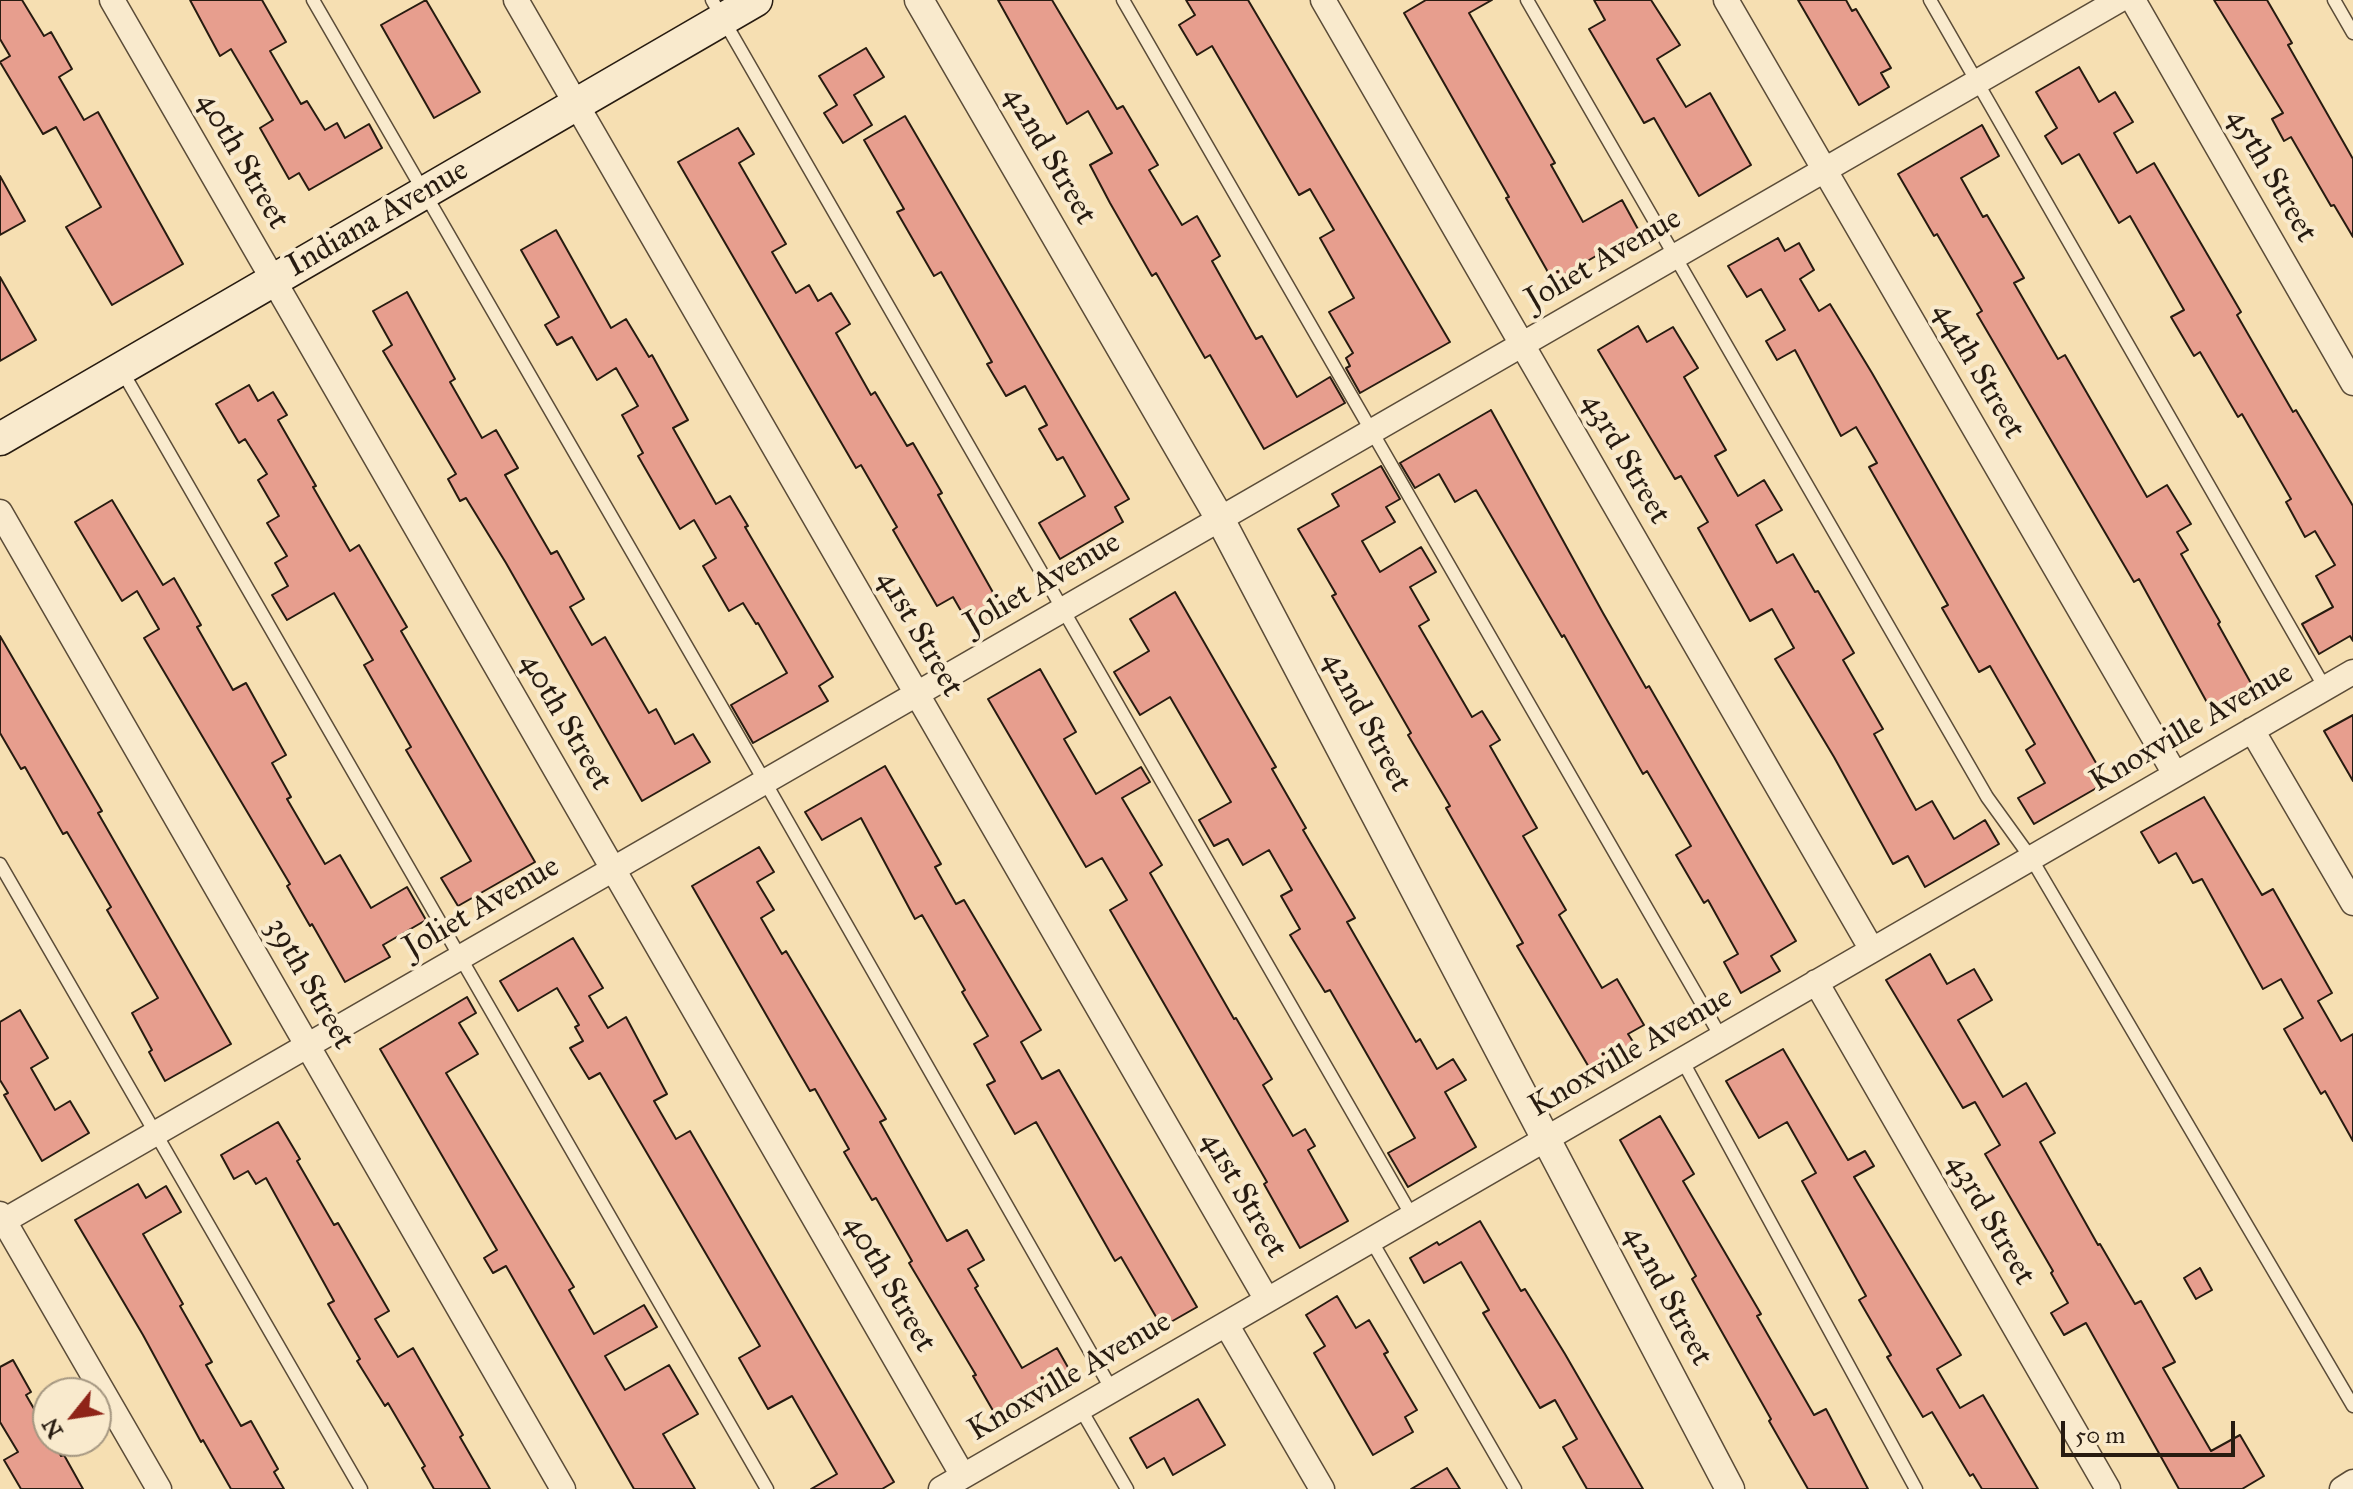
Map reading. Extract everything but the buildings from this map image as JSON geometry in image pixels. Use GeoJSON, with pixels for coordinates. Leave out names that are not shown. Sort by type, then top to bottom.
{"type":"FeatureCollection","features":[{"type":"Feature","properties":{"kind":"main road","name":"Indiana Avenue"},"geometry":{"type":"LineString","coordinates":[[0,439],[576,104],[717,10],[756,0]]}},
{"type":"Feature","properties":{"kind":"street","name":"40th Street"},"geometry":{"type":"LineString","coordinates":[[112,0],[963,1476]]}},
{"type":"Feature","properties":{"kind":"street","name":"41st Street"},"geometry":{"type":"LineString","coordinates":[[516,0],[1267,1300]]}},
{"type":"Feature","properties":{"kind":"street","name":"42nd Street"},"geometry":{"type":"LineString","coordinates":[[919,0],[1220,519],[1730,1489]]}},
{"type":"Feature","properties":{"kind":"street","name":"43rd Street"},"geometry":{"type":"LineString","coordinates":[[1323,0],[1872,950]]}},
{"type":"Feature","properties":{"kind":"street","name":"44th Street"},"geometry":{"type":"LineString","coordinates":[[1726,0],[2175,774]]}},
{"type":"Feature","properties":{"kind":"street","name":"Joliet Avenue"},"geometry":{"type":"LineString","coordinates":[[1,1219],[156,1133],[2119,0]]}},
{"type":"Feature","properties":{"kind":"street","name":"45th Street"},"geometry":{"type":"LineString","coordinates":[[2133,0],[2353,383]]}},
{"type":"Feature","properties":{"kind":"street","name":"39th Street"},"geometry":{"type":"LineString","coordinates":[[0,512],[563,1489]]}},
{"type":"Feature","properties":{"kind":"street","name":"Knoxville Avenue"},"geometry":{"type":"LineString","coordinates":[[941,1489],[2353,672]]}},
{"type":"Feature","properties":{"kind":"street"},"geometry":{"type":"LineString","coordinates":[[2252,730],[2353,903]]}},
{"type":"Feature","properties":{"kind":"street","name":"43rd Street"},"geometry":{"type":"LineString","coordinates":[[1816,982],[2108,1489]]}},
{"type":"Feature","properties":{"kind":"street"},"geometry":{"type":"LineString","coordinates":[[1,1219],[159,1489]]}},
{"type":"Feature","properties":{"kind":"street"},"geometry":{"type":"LineString","coordinates":[[1226,1324],[1322,1489]]}},
{"type":"Feature","properties":{"kind":"street"},"geometry":{"type":"LineString","coordinates":[[2342,1489],[2353,1482]]}},
{"type":"Feature","properties":{"kind":"lane"},"geometry":{"type":"LineString","coordinates":[[313,0],[1112,1390]]}},
{"type":"Feature","properties":{"kind":"lane"},"geometry":{"type":"LineString","coordinates":[[1123,0],[1721,1037]]}},
{"type":"Feature","properties":{"kind":"lane"},"geometry":{"type":"LineString","coordinates":[[1527,0],[1987,797],[2031,858],[2353,1406]]}},
{"type":"Feature","properties":{"kind":"lane"},"geometry":{"type":"LineString","coordinates":[[1930,0],[2325,688]]}},
{"type":"Feature","properties":{"kind":"lane"},"geometry":{"type":"LineString","coordinates":[[2334,0],[2353,33]]}},
{"type":"Feature","properties":{"kind":"lane"},"geometry":{"type":"LineString","coordinates":[[717,10],[1412,1216]]}},
{"type":"Feature","properties":{"kind":"lane"},"geometry":{"type":"LineString","coordinates":[[120,369],[767,1489]]}},
{"type":"Feature","properties":{"kind":"lane"},"geometry":{"type":"LineString","coordinates":[[0,864],[361,1489]]}},
{"type":"Feature","properties":{"kind":"lane"},"geometry":{"type":"LineString","coordinates":[[1682,1060],[1916,1489]]}},
{"type":"Feature","properties":{"kind":"lane"},"geometry":{"type":"LineString","coordinates":[[1371,1240],[1515,1489]]}},
{"type":"Feature","properties":{"kind":"lane"},"geometry":{"type":"LineString","coordinates":[[1080,1408],[1127,1489]]}}]}
